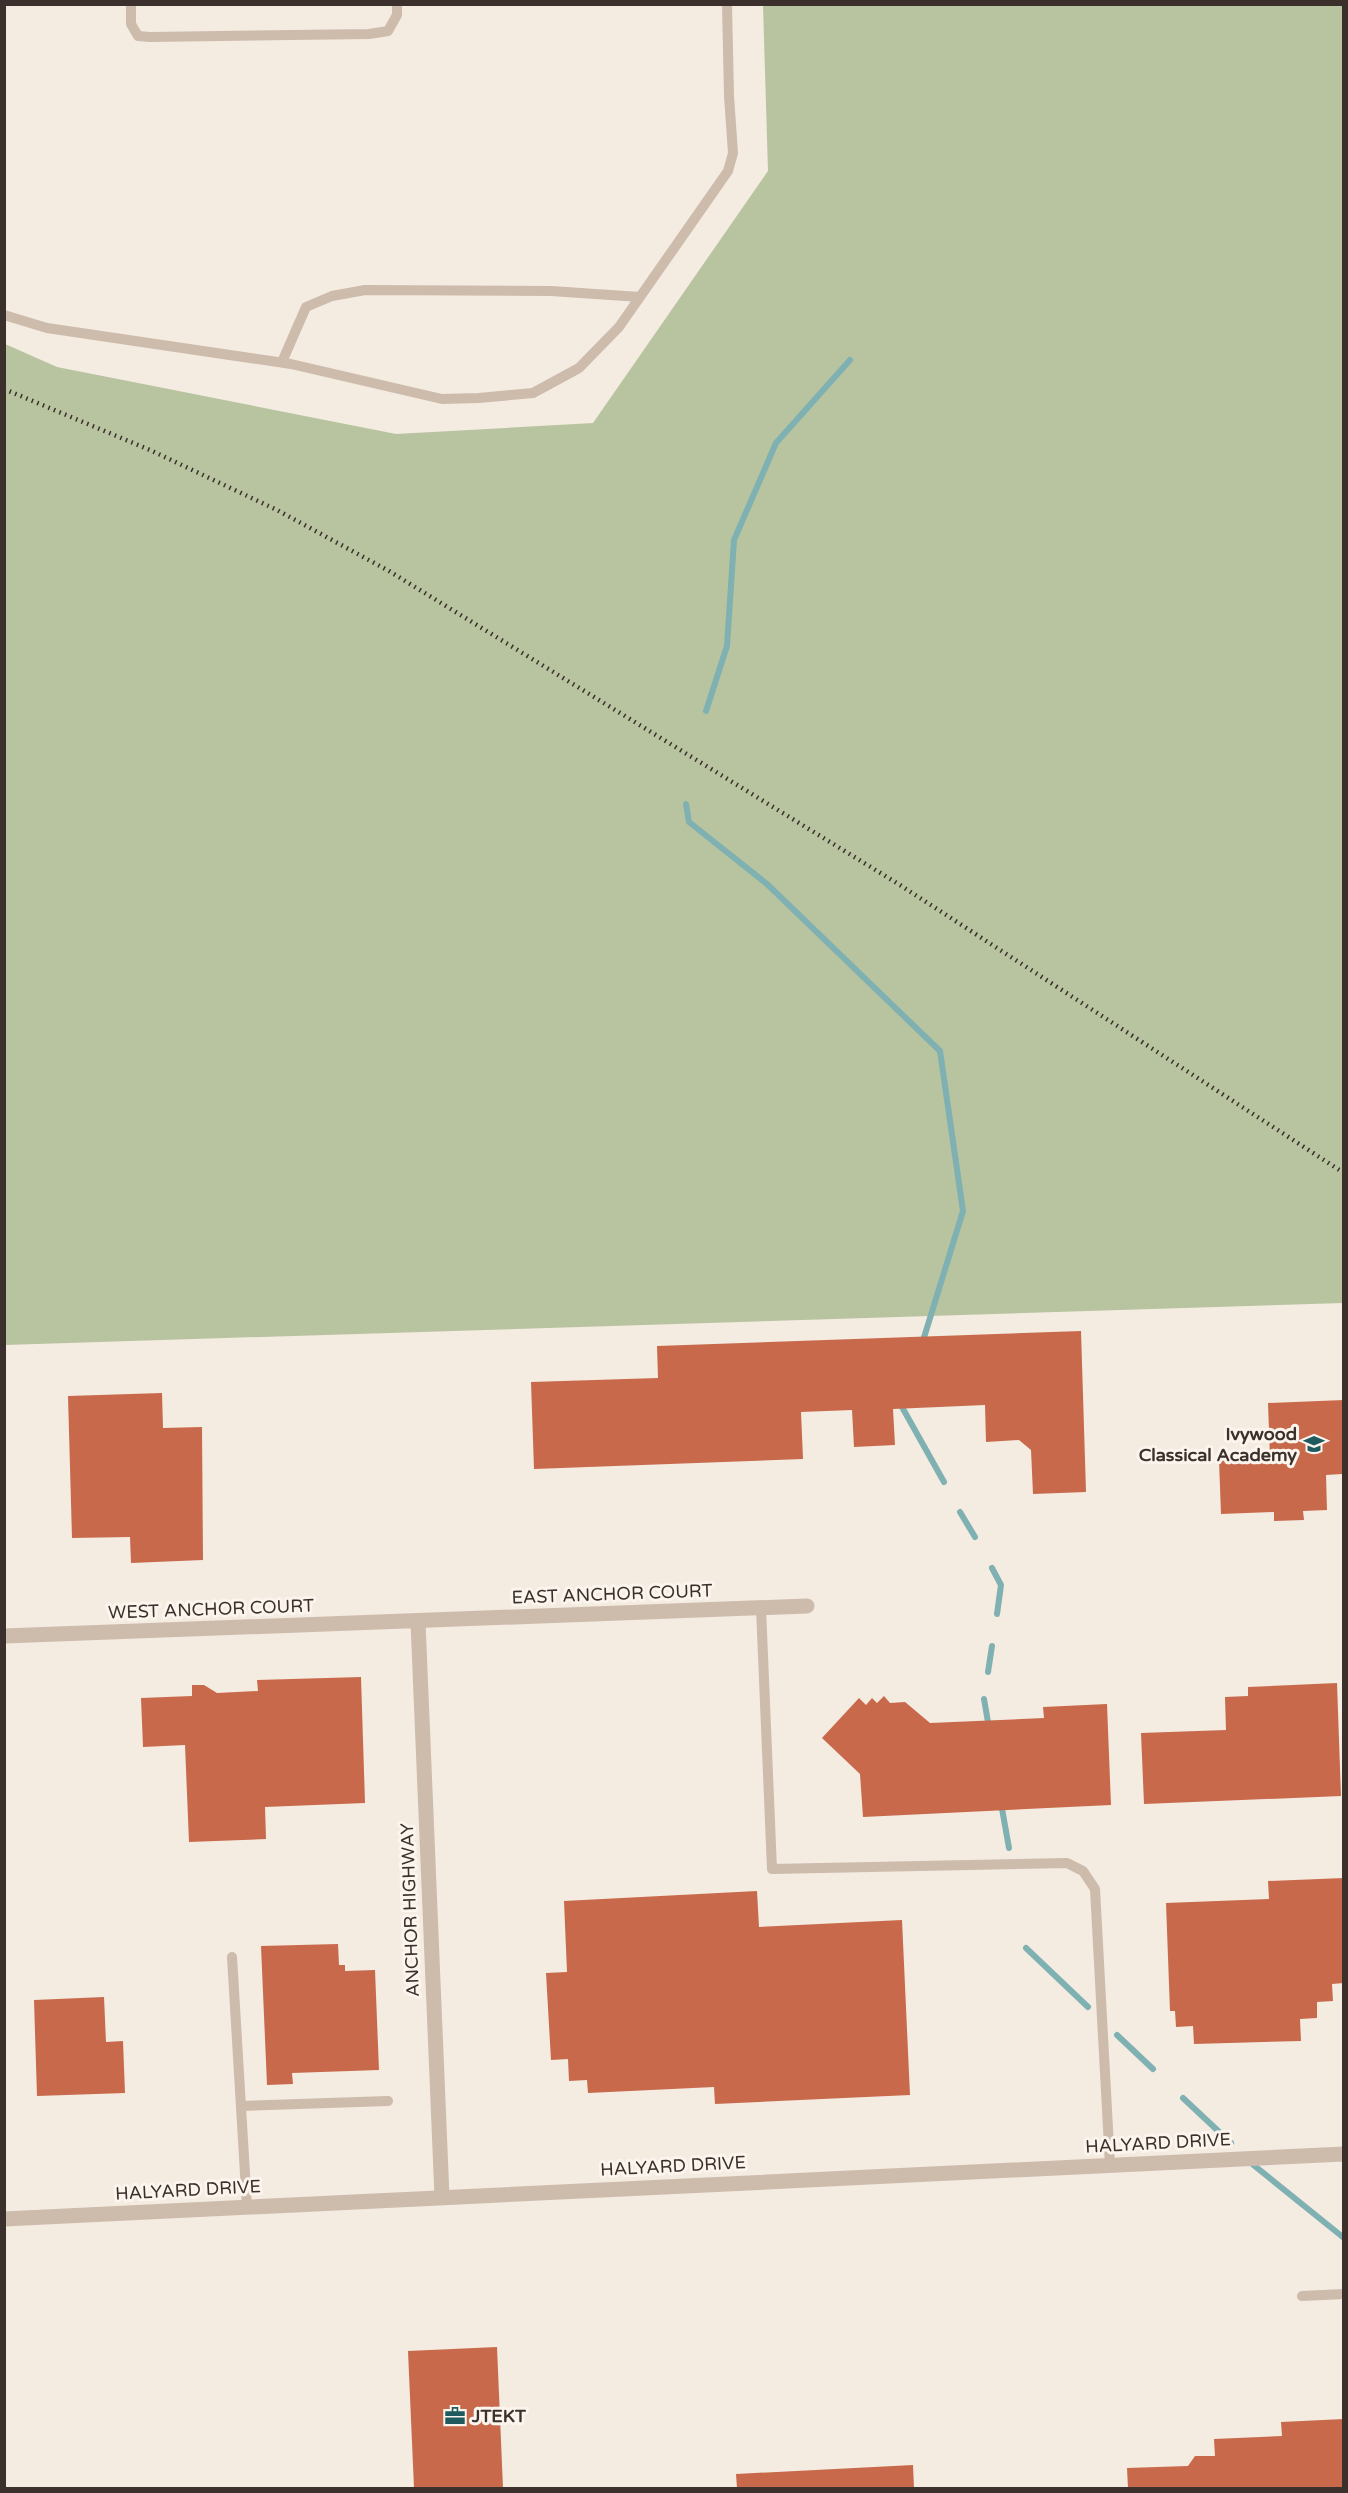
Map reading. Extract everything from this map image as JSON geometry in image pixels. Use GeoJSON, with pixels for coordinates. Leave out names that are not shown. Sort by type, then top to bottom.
{"type":"FeatureCollection","features":[{"type":"Feature","properties":{"kind":"street","name":"EAST ANCHOR COURT"},"geometry":{"type":"LineString","coordinates":[[418,1622],[807,1606]]}},
{"type":"Feature","properties":{"kind":"street","name":"WEST ANCHOR COURT"},"geometry":{"type":"LineString","coordinates":[[4,1636],[418,1622]]}},
{"type":"Feature","properties":{"kind":"street","name":"ANCHOR HIGHWAY"},"geometry":{"type":"LineString","coordinates":[[418,1622],[442,2197]]}},
{"type":"Feature","properties":{"kind":"street","name":"HALYARD DRIVE"},"geometry":{"type":"LineString","coordinates":[[4,2219],[1344,2154]]}},
{"type":"Feature","properties":{"kind":"lane"},"geometry":{"type":"LineString","coordinates":[[131,4],[131,24],[138,36],[161,37],[369,34],[388,31],[397,15],[397,4]]}},
{"type":"Feature","properties":{"kind":"lane"},"geometry":{"type":"LineString","coordinates":[[4,315],[47,328],[282,362],[442,399],[533,393],[579,368],[619,327],[728,171],[733,153],[727,4]]}},
{"type":"Feature","properties":{"kind":"lane"},"geometry":{"type":"LineString","coordinates":[[282,362],[306,308],[332,296],[365,290],[551,291],[640,297]]}},
{"type":"Feature","properties":{"kind":"lane"},"geometry":{"type":"LineString","coordinates":[[761,1608],[772,1869],[1067,1863],[1083,1871],[1095,1889],[1110,2165]]}},
{"type":"Feature","properties":{"kind":"lane"},"geometry":{"type":"LineString","coordinates":[[232,1957],[247,2207]]}},
{"type":"Feature","properties":{"kind":"lane"},"geometry":{"type":"LineString","coordinates":[[242,2106],[387,2101]]}},
{"type":"Feature","properties":{"kind":"lane"},"geometry":{"type":"LineString","coordinates":[[1302,2296],[1344,2294]]}},
{"type":"Feature","properties":{"kind":"green space"},"geometry":{"type":"Polygon","coordinates":[[[763,5],[1343,5],[1343,1303],[5,1345],[5,344],[57,367],[396,434],[593,423],[768,171],[763,5]]]}},
{"type":"Feature","properties":{"kind":"building"},"geometry":{"type":"Polygon","coordinates":[[[1081,1331],[1086,1492],[1033,1494],[1031,1450],[1019,1440],[986,1442],[985,1405],[893,1409],[895,1445],[854,1447],[852,1410],[801,1412],[803,1459],[534,1469],[531,1382],[658,1378],[657,1346],[1081,1331]]]}},
{"type":"Feature","properties":{"kind":"building"},"geometry":{"type":"Polygon","coordinates":[[[162,1393],[163,1428],[202,1427],[203,1560],[131,1563],[130,1537],[72,1538],[68,1396],[162,1393]]]}},
{"type":"Feature","properties":{"kind":"building"},"geometry":{"type":"Polygon","coordinates":[[[1344,1400],[1342,1474],[1326,1475],[1327,1510],[1303,1511],[1304,1520],[1274,1521],[1274,1512],[1221,1514],[1219,1460],[1270,1458],[1268,1403],[1344,1400]]]}},
{"type":"Feature","properties":{"kind":"building"},"geometry":{"type":"Polygon","coordinates":[[[361,1677],[365,1803],[265,1807],[266,1839],[189,1842],[185,1745],[143,1747],[141,1698],[192,1696],[192,1685],[204,1685],[217,1693],[258,1691],[257,1680],[361,1677]]]}},
{"type":"Feature","properties":{"kind":"building"},"geometry":{"type":"Polygon","coordinates":[[[1337,1683],[1341,1796],[1144,1804],[1141,1733],[1226,1730],[1225,1697],[1248,1696],[1248,1687],[1337,1683]]]}},
{"type":"Feature","properties":{"kind":"building"},"geometry":{"type":"Polygon","coordinates":[[[884,1696],[890,1703],[905,1702],[930,1723],[1044,1718],[1043,1707],[1107,1704],[1111,1805],[863,1817],[860,1774],[822,1738],[859,1698],[866,1705],[872,1698],[877,1703],[884,1696]]]}},
{"type":"Feature","properties":{"kind":"building"},"geometry":{"type":"Polygon","coordinates":[[[1344,1878],[1344,1983],[1332,1984],[1333,2001],[1317,2002],[1317,2018],[1300,2019],[1301,2041],[1194,2044],[1193,2026],[1176,2027],[1175,2011],[1170,2011],[1166,1903],[1269,1899],[1268,1881],[1344,1878]]]}},
{"type":"Feature","properties":{"kind":"building"},"geometry":{"type":"Polygon","coordinates":[[[757,1891],[759,1927],[902,1920],[910,2095],[715,2104],[714,2087],[588,2093],[587,2080],[569,2081],[568,2059],[551,2060],[546,1973],[567,1972],[564,1901],[757,1891]]]}},
{"type":"Feature","properties":{"kind":"building"},"geometry":{"type":"Polygon","coordinates":[[[338,1944],[339,1965],[345,1965],[345,1971],[375,1970],[379,2070],[292,2073],[293,2084],[267,2085],[261,1946],[338,1944]]]}},
{"type":"Feature","properties":{"kind":"building"},"geometry":{"type":"Polygon","coordinates":[[[104,1997],[106,2042],[123,2041],[125,2093],[37,2096],[34,2000],[104,1997]]]}},
{"type":"Feature","properties":{"kind":"building","name":"JTEKT"},"geometry":{"type":"Polygon","coordinates":[[[497,2347],[503,2488],[414,2488],[408,2351],[497,2347]]]}},
{"type":"Feature","properties":{"kind":"building"},"geometry":{"type":"Polygon","coordinates":[[[1344,2419],[1344,2488],[1128,2488],[1127,2468],[1188,2466],[1195,2456],[1215,2456],[1214,2439],[1282,2436],[1281,2422],[1344,2419]]]}},
{"type":"Feature","properties":{"kind":"building"},"geometry":{"type":"Polygon","coordinates":[[[913,2465],[914,2488],[737,2488],[736,2474],[913,2465]]]}},
{"type":"Feature","properties":{"kind":"waterway"},"geometry":{"type":"LineString","coordinates":[[706,711],[727,646],[734,540],[776,443],[850,360]]}},
{"type":"Feature","properties":{"kind":"waterway"},"geometry":{"type":"LineString","coordinates":[[686,804],[689,822],[767,884],[940,1051],[963,1211],[922,1344]]}},
{"type":"Feature","properties":{"kind":"waterway"},"geometry":{"type":"LineString","coordinates":[[903,1402],[902,1407],[944,1482]]}},
{"type":"Feature","properties":{"kind":"waterway"},"geometry":{"type":"LineString","coordinates":[[960,1512],[975,1537]]}},
{"type":"Feature","properties":{"kind":"waterway"},"geometry":{"type":"LineString","coordinates":[[992,1568],[1001,1585],[997,1614]]}},
{"type":"Feature","properties":{"kind":"waterway"},"geometry":{"type":"LineString","coordinates":[[988,1672],[992,1646]]}},
{"type":"Feature","properties":{"kind":"waterway"},"geometry":{"type":"LineString","coordinates":[[984,1699],[989,1728]]}},
{"type":"Feature","properties":{"kind":"waterway"},"geometry":{"type":"LineString","coordinates":[[1001,1803],[1009,1848]]}},
{"type":"Feature","properties":{"kind":"waterway"},"geometry":{"type":"LineString","coordinates":[[1026,1948],[1088,2007]]}},
{"type":"Feature","properties":{"kind":"waterway"},"geometry":{"type":"LineString","coordinates":[[1117,2035],[1153,2069]]}},
{"type":"Feature","properties":{"kind":"waterway"},"geometry":{"type":"LineString","coordinates":[[1183,2098],[1231,2143]]}},
{"type":"Feature","properties":{"kind":"waterway"},"geometry":{"type":"LineString","coordinates":[[1251,2163],[1344,2238]]}},
{"type":"Feature","properties":{"kind":"railway"},"geometry":{"type":"LineString","coordinates":[[4,389],[150,450],[277,510],[389,571],[900,885],[1344,1173]]}},
{"type":"Feature","properties":{"kind":"place","name":"Ivywood Classical Academy"},"geometry":{"type":"Point","coordinates":[1314,1444]}},
{"type":"Feature","properties":{"kind":"place","name":"JTEKT"},"geometry":{"type":"Point","coordinates":[455,2416]}}]}
